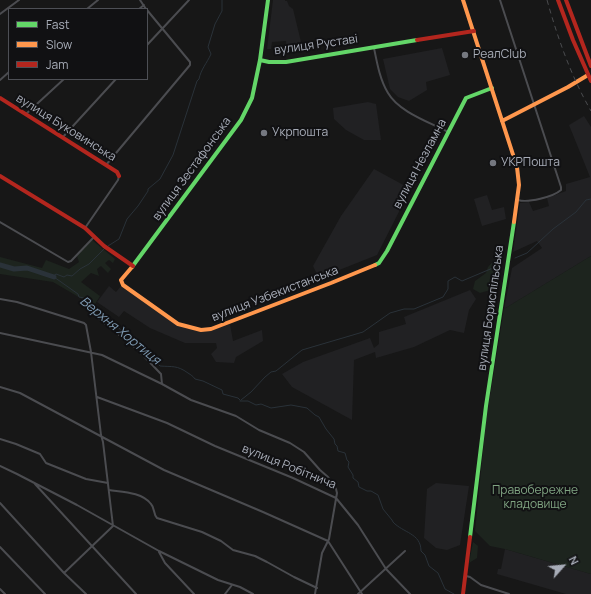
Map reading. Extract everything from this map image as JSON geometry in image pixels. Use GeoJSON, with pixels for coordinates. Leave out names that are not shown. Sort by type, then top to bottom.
{"type":"FeatureCollection","features":[{"type":"Feature","properties":{"kind":"street"},"geometry":{"type":"LineString","coordinates":[[8,8],[19,0]]}},
{"type":"Feature","properties":{"kind":"street"},"geometry":{"type":"LineString","coordinates":[[88,8],[98,0]]}},
{"type":"Feature","properties":{"kind":"street"},"geometry":{"type":"LineString","coordinates":[[140,0],[146,8]]}},
{"type":"Feature","properties":{"kind":"street"},"geometry":{"type":"LineString","coordinates":[[148,44],[189,0]]}},
{"type":"Feature","properties":{"kind":"street","name":"вулиця Зестафонська"},"geometry":{"type":"LineString","coordinates":[[121,280],[241,120],[252,98],[260,60],[268,0]]}},
{"type":"Feature","properties":{"kind":"street","name":"вулиця Бориспільська"},"geometry":{"type":"LineString","coordinates":[[463,0],[517,167],[519,185],[518,200],[486,406],[463,594]]}},
{"type":"Feature","properties":{"kind":"street"},"geometry":{"type":"LineString","coordinates":[[500,0],[561,190],[549,196],[532,200],[518,200]]}},
{"type":"Feature","properties":{"kind":"street"},"geometry":{"type":"LineString","coordinates":[[558,0],[573,40],[590,74],[591,81]]}},
{"type":"Feature","properties":{"kind":"street"},"geometry":{"type":"LineString","coordinates":[[566,0],[591,66]]}},
{"type":"Feature","properties":{"kind":"street"},"geometry":{"type":"LineString","coordinates":[[141,8],[144,5]]}},
{"type":"Feature","properties":{"kind":"street"},"geometry":{"type":"LineString","coordinates":[[106,165],[190,65],[190,62],[148,10]]}},
{"type":"Feature","properties":{"kind":"street","name":"вулиця Руставі"},"geometry":{"type":"LineString","coordinates":[[260,60],[269,62],[286,62],[474,31]]}},
{"type":"Feature","properties":{"kind":"street","name":"вулиця Руставі"},"geometry":{"type":"LineString","coordinates":[[374,47],[383,82],[387,92],[394,101],[408,111],[448,132]]}},
{"type":"Feature","properties":{"kind":"street"},"geometry":{"type":"LineString","coordinates":[[0,80],[8,73]]}},
{"type":"Feature","properties":{"kind":"street"},"geometry":{"type":"LineString","coordinates":[[502,121],[590,74]]}},
{"type":"Feature","properties":{"kind":"street"},"geometry":{"type":"LineString","coordinates":[[25,114],[63,80]]}},
{"type":"Feature","properties":{"kind":"street"},"geometry":{"type":"LineString","coordinates":[[62,138],[115,80]]}},
{"type":"Feature","properties":{"kind":"street","name":"вулиця Незламна"},"geometry":{"type":"LineString","coordinates":[[378,263],[387,251],[466,98],[492,88]]}},
{"type":"Feature","properties":{"kind":"street","name":"вулиця Буковинська"},"geometry":{"type":"LineString","coordinates":[[0,98],[117,172],[119,176]]}},
{"type":"Feature","properties":{"kind":"street"},"geometry":{"type":"LineString","coordinates":[[0,176],[85,228],[94,238],[109,250],[133,266]]}},
{"type":"Feature","properties":{"kind":"street"},"geometry":{"type":"LineString","coordinates":[[85,228],[118,180],[119,176]]}},
{"type":"Feature","properties":{"kind":"street"},"geometry":{"type":"LineString","coordinates":[[0,222],[68,262],[94,238]]}},
{"type":"Feature","properties":{"kind":"street","name":"вулиця Узбекистанська"},"geometry":{"type":"LineString","coordinates":[[121,280],[123,285],[174,322],[192,328],[206,330],[229,324],[378,263]]}},
{"type":"Feature","properties":{"kind":"street"},"geometry":{"type":"LineString","coordinates":[[0,299],[17,302],[84,322],[86,325],[91,352],[113,526]]}},
{"type":"Feature","properties":{"kind":"street"},"geometry":{"type":"LineString","coordinates":[[92,313],[138,350],[161,374],[162,384]]}},
{"type":"Feature","properties":{"kind":"street","name":"вулиця Робітнича"},"geometry":{"type":"LineString","coordinates":[[0,333],[108,357],[190,400],[236,416],[259,430],[295,446],[304,452],[328,477],[336,489],[336,498],[293,478],[215,446],[163,421],[97,397]]}},
{"type":"Feature","properties":{"kind":"street"},"geometry":{"type":"LineString","coordinates":[[0,387],[20,393],[164,470],[328,541],[360,593],[405,550]]}},
{"type":"Feature","properties":{"kind":"street"},"geometry":{"type":"LineString","coordinates":[[0,439],[40,454],[46,463],[86,479],[108,483]]}},
{"type":"Feature","properties":{"kind":"street"},"geometry":{"type":"LineString","coordinates":[[0,466],[77,505],[159,551],[218,580],[240,587],[253,594]]}},
{"type":"Feature","properties":{"kind":"street"},"geometry":{"type":"LineString","coordinates":[[34,484],[136,594]]}},
{"type":"Feature","properties":{"kind":"street"},"geometry":{"type":"LineString","coordinates":[[109,490],[134,494],[146,499],[153,506],[157,518],[202,532],[221,541],[233,550],[255,556],[317,588]]}},
{"type":"Feature","properties":{"kind":"street"},"geometry":{"type":"LineString","coordinates":[[315,594],[322,553],[328,541],[336,498]]}},
{"type":"Feature","properties":{"kind":"street"},"geometry":{"type":"LineString","coordinates":[[336,498],[358,525],[386,569],[410,594]]}},
{"type":"Feature","properties":{"kind":"street"},"geometry":{"type":"LineString","coordinates":[[0,503],[64,573],[86,594]]}},
{"type":"Feature","properties":{"kind":"street"},"geometry":{"type":"LineString","coordinates":[[64,573],[113,526]]}},
{"type":"Feature","properties":{"kind":"street"},"geometry":{"type":"LineString","coordinates":[[0,547],[45,594]]}},
{"type":"Feature","properties":{"kind":"street"},"geometry":{"type":"LineString","coordinates":[[159,551],[165,563],[194,594]]}},
{"type":"Feature","properties":{"kind":"street"},"geometry":{"type":"LineString","coordinates":[[466,576],[470,577],[481,585],[509,594]]}},
{"type":"Feature","properties":{"kind":"street"},"geometry":{"type":"LineString","coordinates":[[225,594],[232,585]]}},
{"type":"Feature","properties":{"kind":"street"},"geometry":{"type":"LineString","coordinates":[[0,589],[5,594]]}},
{"type":"Feature","properties":{"kind":"shaded area"},"geometry":{"type":"Polygon","coordinates":[[[273,0],[285,0],[293,9],[301,42],[299,49],[295,51],[287,51],[286,41],[272,42],[271,49],[267,49],[273,0]]]}},
{"type":"Feature","properties":{"kind":"shaded area"},"geometry":{"type":"Polygon","coordinates":[[[442,48],[450,75],[426,82],[427,90],[409,101],[398,97],[390,89],[383,59],[442,48]]]}},
{"type":"Feature","properties":{"kind":"shaded area"},"geometry":{"type":"Polygon","coordinates":[[[368,102],[376,104],[381,140],[364,140],[346,130],[334,119],[333,108],[368,102]]]}},
{"type":"Feature","properties":{"kind":"shaded area"},"geometry":{"type":"Polygon","coordinates":[[[584,116],[591,127],[591,256],[504,309],[512,268],[542,248],[537,241],[513,252],[520,203],[529,202],[533,211],[549,206],[547,198],[566,191],[566,184],[590,177],[569,125],[584,116]]]}},
{"type":"Feature","properties":{"kind":"shaded area"},"geometry":{"type":"Polygon","coordinates":[[[374,169],[409,188],[410,190],[377,255],[319,278],[313,266],[341,216],[374,169]]]}},
{"type":"Feature","properties":{"kind":"shaded area"},"geometry":{"type":"Polygon","coordinates":[[[487,195],[492,210],[504,207],[506,219],[482,226],[474,199],[487,195]]]}},
{"type":"Feature","properties":{"kind":"shaded area"},"geometry":{"type":"Polygon","coordinates":[[[109,286],[116,292],[121,286],[178,326],[196,331],[210,331],[230,324],[233,341],[262,330],[263,341],[236,357],[234,363],[216,362],[211,354],[217,348],[216,343],[185,343],[150,328],[124,311],[119,317],[97,302],[109,286]]]}},
{"type":"Feature","properties":{"kind":"shaded area"},"geometry":{"type":"Polygon","coordinates":[[[470,290],[476,299],[469,310],[464,333],[450,330],[414,347],[376,358],[375,352],[354,360],[352,420],[292,387],[282,374],[303,362],[370,338],[374,348],[379,344],[379,332],[406,324],[404,317],[470,290]]]}},
{"type":"Feature","properties":{"kind":"shaded area"},"geometry":{"type":"Polygon","coordinates":[[[436,483],[469,486],[460,545],[447,550],[436,548],[424,538],[427,489],[436,483]]]}},
{"type":"Feature","properties":{"kind":"shaded area"},"geometry":{"type":"Polygon","coordinates":[[[505,549],[591,574],[591,594],[566,594],[497,574],[498,569],[501,569],[505,549]]]}},
{"type":"Feature","properties":{"kind":"green space"},"geometry":{"type":"Polygon","coordinates":[[[92,240],[115,259],[113,263],[109,260],[105,263],[111,269],[108,273],[101,266],[97,269],[99,276],[91,273],[81,282],[100,296],[94,306],[53,282],[0,274],[0,257],[42,268],[46,260],[69,269],[79,262],[77,256],[92,240]]]}},
{"type":"Feature","properties":{"kind":"green space"},"geometry":{"type":"Polygon","coordinates":[[[499,255],[500,275],[494,289],[480,293],[473,289],[475,281],[486,273],[488,267],[499,255]]]}},
{"type":"Feature","properties":{"kind":"green space","name":"Правобережне кладовище"},"geometry":{"type":"Polygon","coordinates":[[[591,256],[591,574],[490,546],[475,531],[486,421],[504,309],[591,256]]]}},
{"type":"Feature","properties":{"kind":"green space"},"geometry":{"type":"Polygon","coordinates":[[[473,542],[478,546],[477,558],[469,563],[473,542]]]}},
{"type":"Feature","properties":{"kind":"waterway"},"geometry":{"type":"LineString","coordinates":[[108,246],[119,239],[127,219],[138,206],[148,189],[160,179],[173,155],[197,81],[211,54],[208,47],[215,24],[222,11],[222,0]]}},
{"type":"Feature","properties":{"kind":"waterway"},"geometry":{"type":"LineString","coordinates":[[515,258],[527,253],[553,229],[576,212],[586,200],[591,199]]}},
{"type":"Feature","properties":{"kind":"waterway"},"geometry":{"type":"LineString","coordinates":[[52,277],[56,274],[64,277],[67,275],[72,276],[89,264],[105,248]]}},
{"type":"Feature","properties":{"kind":"waterway","name":"Верхня Хортиця"},"geometry":{"type":"LineString","coordinates":[[0,265],[14,269],[27,268],[54,277]]}},
{"type":"Feature","properties":{"kind":"waterway"},"geometry":{"type":"LineString","coordinates":[[241,400],[271,372],[276,371],[302,350],[363,332],[390,313],[404,309],[414,309],[443,297],[448,289],[448,281],[455,277],[462,281],[500,265]]}},
{"type":"Feature","properties":{"kind":"waterway","name":"Верхня Хортиця"},"geometry":{"type":"LineString","coordinates":[[54,277],[78,294],[79,297],[84,298],[143,349],[160,366],[181,369],[195,379],[222,390],[223,394],[238,398],[240,400]]}},
{"type":"Feature","properties":{"kind":"waterway"},"geometry":{"type":"LineString","coordinates":[[240,401],[248,401],[256,405],[261,404],[271,408],[291,405],[307,408],[319,417],[334,439],[338,451],[345,453],[349,462],[348,467],[353,475],[353,478],[358,482],[359,487],[378,495],[383,509],[393,522],[418,540],[421,551],[425,555],[429,566],[438,573],[445,589],[454,594]]}},
{"type":"Feature","properties":{"kind":"railway"},"geometry":{"type":"LineString","coordinates":[[547,0],[566,57],[577,84],[591,111]]}},
{"type":"Feature","properties":{"kind":"traffic: fast"},"geometry":{"type":"LineString","coordinates":[[132,267],[241,120],[252,98],[260,60],[268,0]]}},
{"type":"Feature","properties":{"kind":"traffic: fast"},"geometry":{"type":"LineString","coordinates":[[260,60],[269,62],[286,62],[417,40]]}},
{"type":"Feature","properties":{"kind":"traffic: fast"},"geometry":{"type":"LineString","coordinates":[[375,265],[379,263],[387,251],[466,98],[492,88]]}},
{"type":"Feature","properties":{"kind":"traffic: fast"},"geometry":{"type":"LineString","coordinates":[[470,537],[486,406],[514,222]]}},
{"type":"Feature","properties":{"kind":"traffic: slow"},"geometry":{"type":"LineString","coordinates":[[463,0],[517,167],[519,185],[514,222]]}},
{"type":"Feature","properties":{"kind":"traffic: slow"},"geometry":{"type":"LineString","coordinates":[[502,121],[588,75]]}},
{"type":"Feature","properties":{"kind":"traffic: slow"},"geometry":{"type":"LineString","coordinates":[[132,267],[121,280],[123,285],[178,324],[201,330],[211,329],[375,265]]}},
{"type":"Feature","properties":{"kind":"traffic: jam"},"geometry":{"type":"LineString","coordinates":[[558,0],[573,40],[591,81]]}},
{"type":"Feature","properties":{"kind":"traffic: jam"},"geometry":{"type":"LineString","coordinates":[[566,0],[591,66]]}},
{"type":"Feature","properties":{"kind":"traffic: jam"},"geometry":{"type":"LineString","coordinates":[[417,40],[474,31]]}},
{"type":"Feature","properties":{"kind":"traffic: jam"},"geometry":{"type":"LineString","coordinates":[[0,98],[117,172],[119,176]]}},
{"type":"Feature","properties":{"kind":"traffic: jam"},"geometry":{"type":"LineString","coordinates":[[0,176],[85,228],[104,246],[133,266]]}},
{"type":"Feature","properties":{"kind":"traffic: jam"},"geometry":{"type":"LineString","coordinates":[[463,594],[470,537]]}},
{"type":"Feature","properties":{"kind":"place","name":"РеалClub"},"geometry":{"type":"Point","coordinates":[465,55]}},
{"type":"Feature","properties":{"kind":"place","name":"Укрпошта"},"geometry":{"type":"Point","coordinates":[264,133]}},
{"type":"Feature","properties":{"kind":"place","name":"УКРПошта"},"geometry":{"type":"Point","coordinates":[493,163]}}]}
